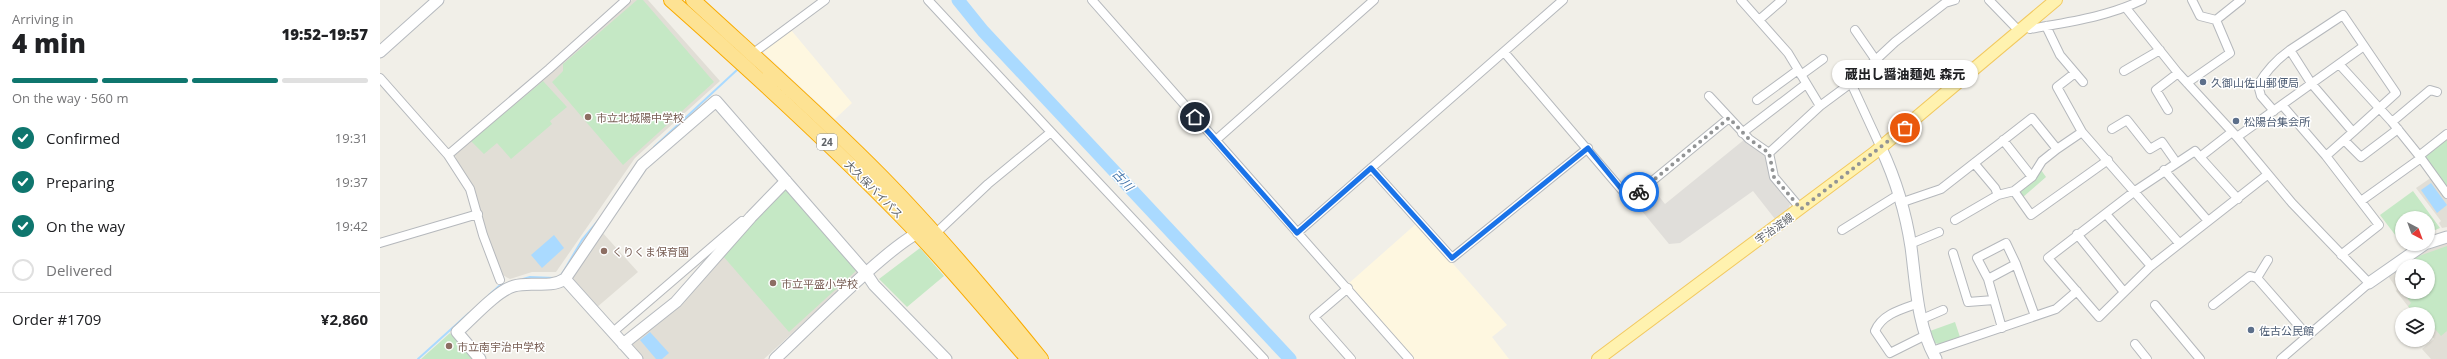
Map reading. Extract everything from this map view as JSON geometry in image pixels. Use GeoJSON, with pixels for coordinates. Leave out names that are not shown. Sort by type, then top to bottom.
{"type":"FeatureCollection","features":[{"type":"Feature","properties":{"kind":"highway","name":"大久保バイパス"},"geometry":{"type":"LineString","coordinates":[[671,0],[770,87],[978,292],[1041,359]]}},
{"type":"Feature","properties":{"kind":"highway","name":"大久保バイパス"},"geometry":{"type":"LineString","coordinates":[[693,0],[867,162],[935,234],[1028,359]]}},
{"type":"Feature","properties":{"kind":"highway"},"geometry":{"type":"LineString","coordinates":[[978,292],[989,325],[1018,359]]}},
{"type":"Feature","properties":{"kind":"highway"},"geometry":{"type":"LineString","coordinates":[[978,292],[1009,310],[1052,359]]}},
{"type":"Feature","properties":{"kind":"main road","name":"宇治淀線"},"geometry":{"type":"LineString","coordinates":[[1598,359],[1881,148],[2056,0]]}},
{"type":"Feature","properties":{"kind":"street"},"geometry":{"type":"LineString","coordinates":[[380,52],[438,0]]}},
{"type":"Feature","properties":{"kind":"street"},"geometry":{"type":"LineString","coordinates":[[448,155],[549,69],[626,0]]}},
{"type":"Feature","properties":{"kind":"street"},"geometry":{"type":"LineString","coordinates":[[752,54],[825,0]]}},
{"type":"Feature","properties":{"kind":"street"},"geometry":{"type":"LineString","coordinates":[[928,0],[1264,359]]}},
{"type":"Feature","properties":{"kind":"street"},"geometry":{"type":"LineString","coordinates":[[1092,0],[1297,233],[1348,288],[1409,359]]}},
{"type":"Feature","properties":{"kind":"street"},"geometry":{"type":"LineString","coordinates":[[1216,140],[1374,0]]}},
{"type":"Feature","properties":{"kind":"street"},"geometry":{"type":"LineString","coordinates":[[1297,233],[1563,0]]}},
{"type":"Feature","properties":{"kind":"street"},"geometry":{"type":"LineString","coordinates":[[1741,0],[1788,53],[1820,106]]}},
{"type":"Feature","properties":{"kind":"street"},"geometry":{"type":"LineString","coordinates":[[1759,20],[1782,0]]}},
{"type":"Feature","properties":{"kind":"street"},"geometry":{"type":"LineString","coordinates":[[1769,153],[1820,106],[1851,83],[1875,59],[1944,2],[1955,0]]}},
{"type":"Feature","properties":{"kind":"street"},"geometry":{"type":"LineString","coordinates":[[1989,0],[2023,28],[2030,29],[2095,17],[2126,8],[2142,0]]}},
{"type":"Feature","properties":{"kind":"street"},"geometry":{"type":"LineString","coordinates":[[2192,0],[2200,16],[2216,20]]}},
{"type":"Feature","properties":{"kind":"street"},"geometry":{"type":"LineString","coordinates":[[2216,20],[2241,0]]}},
{"type":"Feature","properties":{"kind":"street"},"geometry":{"type":"LineString","coordinates":[[2126,8],[2178,73],[2234,134],[2267,175],[2369,283]]}},
{"type":"Feature","properties":{"kind":"street"},"geometry":{"type":"LineString","coordinates":[[2274,111],[2261,96],[2258,86],[2270,67],[2290,50],[2343,15],[2396,93],[2326,156]]}},
{"type":"Feature","properties":{"kind":"street"},"geometry":{"type":"LineString","coordinates":[[2187,83],[2230,52],[2216,20]]}},
{"type":"Feature","properties":{"kind":"street"},"geometry":{"type":"LineString","coordinates":[[2046,26],[2060,55],[2083,82]]}},
{"type":"Feature","properties":{"kind":"street"},"geometry":{"type":"LineString","coordinates":[[1855,30],[1875,59]]}},
{"type":"Feature","properties":{"kind":"street"},"geometry":{"type":"LineString","coordinates":[[2200,157],[2234,134],[2274,111],[2364,46]]}},
{"type":"Feature","properties":{"kind":"street"},"geometry":{"type":"LineString","coordinates":[[2124,71],[2160,50]]}},
{"type":"Feature","properties":{"kind":"street"},"geometry":{"type":"LineString","coordinates":[[2290,50],[2311,84],[2353,132]]}},
{"type":"Feature","properties":{"kind":"street"},"geometry":{"type":"LineString","coordinates":[[1504,52],[1588,148],[1627,196],[1634,196],[1729,118]]}},
{"type":"Feature","properties":{"kind":"street"},"geometry":{"type":"LineString","coordinates":[[1757,100],[1823,59]]}},
{"type":"Feature","properties":{"kind":"street"},"geometry":{"type":"LineString","coordinates":[[2339,64],[2398,129],[2447,194]]}},
{"type":"Feature","properties":{"kind":"street"},"geometry":{"type":"LineString","coordinates":[[2075,73],[2057,87],[2082,132],[2179,243]]}},
{"type":"Feature","properties":{"kind":"street"},"geometry":{"type":"LineString","coordinates":[[2168,110],[2156,90],[2178,73]]}},
{"type":"Feature","properties":{"kind":"street"},"geometry":{"type":"LineString","coordinates":[[380,78],[448,155],[470,189],[483,235],[500,280]]}},
{"type":"Feature","properties":{"kind":"street"},"geometry":{"type":"LineString","coordinates":[[1851,83],[1881,148],[1899,199],[1910,244],[1922,319],[1926,335],[1934,355],[2002,328],[2056,309],[2077,291]]}},
{"type":"Feature","properties":{"kind":"street"},"geometry":{"type":"LineString","coordinates":[[1742,133],[1806,84]]}},
{"type":"Feature","properties":{"kind":"street"},"geometry":{"type":"LineString","coordinates":[[2392,122],[2430,90],[2437,92]]}},
{"type":"Feature","properties":{"kind":"street"},"geometry":{"type":"LineString","coordinates":[[1709,96],[1742,133],[1769,153],[1774,177],[1801,209]]}},
{"type":"Feature","properties":{"kind":"street"},"geometry":{"type":"LineString","coordinates":[[480,359],[457,332],[500,294],[514,286],[558,283],[565,279],[642,165],[716,101],[866,273],[874,285],[946,359]]}},
{"type":"Feature","properties":{"kind":"street"},"geometry":{"type":"LineString","coordinates":[[2282,105],[2326,156],[2379,225],[2341,255]]}},
{"type":"Feature","properties":{"kind":"street"},"geometry":{"type":"LineString","coordinates":[[1842,230],[1899,199],[1941,189],[2032,118],[2057,150]]}},
{"type":"Feature","properties":{"kind":"street"},"geometry":{"type":"LineString","coordinates":[[2112,130],[2127,120],[2150,149],[2162,142],[2176,162]]}},
{"type":"Feature","properties":{"kind":"street"},"geometry":{"type":"LineString","coordinates":[[2344,140],[2361,157],[2398,129]]}},
{"type":"Feature","properties":{"kind":"street"},"geometry":{"type":"LineString","coordinates":[[775,359],[866,273],[916,232],[923,230],[935,234],[988,184],[1051,132]]}},
{"type":"Feature","properties":{"kind":"street"},"geometry":{"type":"LineString","coordinates":[[1956,220],[1998,195],[2014,191],[2032,177],[2042,161],[2082,132]]}},
{"type":"Feature","properties":{"kind":"street"},"geometry":{"type":"LineString","coordinates":[[2361,201],[2420,157],[2447,134]]}},
{"type":"Feature","properties":{"kind":"street"},"geometry":{"type":"LineString","coordinates":[[2003,140],[2032,177]]}},
{"type":"Feature","properties":{"kind":"street"},"geometry":{"type":"LineString","coordinates":[[1371,168],[1452,258],[1588,148]]}},
{"type":"Feature","properties":{"kind":"street"},"geometry":{"type":"LineString","coordinates":[[2238,199],[2195,151],[2164,170],[2135,191],[2106,214],[2077,234],[2048,258],[2099,317],[2151,266],[2238,199],[2267,175]]}},
{"type":"Feature","properties":{"kind":"street"},"geometry":{"type":"LineString","coordinates":[[2014,191],[2031,215],[2108,160]]}},
{"type":"Feature","properties":{"kind":"street"},"geometry":{"type":"LineString","coordinates":[[1974,163],[1995,188],[1998,195]]}},
{"type":"Feature","properties":{"kind":"street"},"geometry":{"type":"LineString","coordinates":[[2164,170],[2208,221]]}},
{"type":"Feature","properties":{"kind":"street"},"geometry":{"type":"LineString","coordinates":[[623,344],[676,302],[750,217],[786,181]]}},
{"type":"Feature","properties":{"kind":"street"},"geometry":{"type":"LineString","coordinates":[[380,244],[478,214]]}},
{"type":"Feature","properties":{"kind":"street"},"geometry":{"type":"LineString","coordinates":[[2106,214],[2151,266]]}},
{"type":"Feature","properties":{"kind":"street"},"geometry":{"type":"LineString","coordinates":[[613,332],[743,220],[750,217]]}},
{"type":"Feature","properties":{"kind":"street"},"geometry":{"type":"LineString","coordinates":[[1910,244],[1939,232]]}},
{"type":"Feature","properties":{"kind":"street"},"geometry":{"type":"LineString","coordinates":[[2077,234],[2124,292]]}},
{"type":"Feature","properties":{"kind":"street"},"geometry":{"type":"LineString","coordinates":[[2435,241],[2447,237]]}},
{"type":"Feature","properties":{"kind":"street"},"geometry":{"type":"LineString","coordinates":[[2002,328],[1988,279],[1977,258],[2006,243],[2016,264],[2036,316]]}},
{"type":"Feature","properties":{"kind":"street"},"geometry":{"type":"LineString","coordinates":[[2281,359],[2369,283],[2415,251]]}},
{"type":"Feature","properties":{"kind":"street"},"geometry":{"type":"LineString","coordinates":[[1953,253],[1968,302],[1994,300]]}},
{"type":"Feature","properties":{"kind":"street"},"geometry":{"type":"LineString","coordinates":[[2257,278],[2268,260]]}},
{"type":"Feature","properties":{"kind":"street"},"geometry":{"type":"LineString","coordinates":[[1988,279],[2016,264]]}},
{"type":"Feature","properties":{"kind":"street"},"geometry":{"type":"LineString","coordinates":[[2213,306],[2250,276],[2257,278],[2307,336]]}},
{"type":"Feature","properties":{"kind":"street"},"geometry":{"type":"LineString","coordinates":[[565,279],[637,359]]}},
{"type":"Feature","properties":{"kind":"street"},"geometry":{"type":"LineString","coordinates":[[1348,288],[1314,317],[1350,359]]}},
{"type":"Feature","properties":{"kind":"street"},"geometry":{"type":"LineString","coordinates":[[1919,304],[1894,312],[1878,323],[1875,331],[1891,356],[1926,335]]}},
{"type":"Feature","properties":{"kind":"street"},"geometry":{"type":"LineString","coordinates":[[2155,305],[2200,359]]}},
{"type":"Feature","properties":{"kind":"street"},"geometry":{"type":"LineString","coordinates":[[1922,319],[1944,310]]}},
{"type":"Feature","properties":{"kind":"street"},"geometry":{"type":"LineString","coordinates":[[2135,344],[2147,359]]}},
{"type":"Feature","properties":{"kind":"shaded area","name":"市立北城陽中学校"},"geometry":{"type":"Polygon","coordinates":[[[632,0],[648,0],[720,81],[635,158],[556,272],[532,272],[510,279],[500,273],[454,153],[632,0]]]}},
{"type":"Feature","properties":{"kind":"shaded area"},"geometry":{"type":"Polygon","coordinates":[[[791,30],[852,103],[835,119],[762,51],[791,30]]]}},
{"type":"Feature","properties":{"kind":"shaded area"},"geometry":{"type":"Polygon","coordinates":[[[1745,139],[1760,150],[1766,158],[1770,178],[1790,204],[1789,208],[1775,219],[1753,191],[1680,243],[1669,244],[1632,199],[1650,185],[1665,204],[1745,139]]]}},
{"type":"Feature","properties":{"kind":"shaded area"},"geometry":{"type":"Polygon","coordinates":[[[2432,177],[2447,199],[2447,227],[2442,228],[2439,223],[2441,221],[2435,211],[2433,211],[2416,188],[2432,177]]]}},
{"type":"Feature","properties":{"kind":"shaded area","name":"市立平盛小学校"},"geometry":{"type":"Polygon","coordinates":[[[786,185],[861,270],[764,359],[643,359],[629,343],[786,185]]]}},
{"type":"Feature","properties":{"kind":"shaded area"},"geometry":{"type":"Polygon","coordinates":[[[1417,223],[1507,325],[1492,337],[1509,359],[1413,359],[1348,284],[1417,223]]]}},
{"type":"Feature","properties":{"kind":"shaded area","name":"くりくま保育園"},"geometry":{"type":"Polygon","coordinates":[[[601,231],[638,272],[596,308],[571,278],[601,231]]]}},
{"type":"Feature","properties":{"kind":"shaded area"},"geometry":{"type":"Polygon","coordinates":[[[2447,243],[2447,359],[2431,359],[2422,349],[2424,347],[2435,347],[2435,307],[2409,307],[2402,299],[2435,299],[2435,259],[2411,259],[2425,251],[2435,251],[2435,247],[2447,243]]]}},
{"type":"Feature","properties":{"kind":"shaded area"},"geometry":{"type":"Polygon","coordinates":[[[2395,271],[2395,286],[2388,276],[2395,271]]]}},
{"type":"Feature","properties":{"kind":"green space"},"geometry":{"type":"Polygon","coordinates":[[[637,0],[643,0],[714,82],[623,165],[552,82],[563,71],[563,64],[637,0]]]}},
{"type":"Feature","properties":{"kind":"green space"},"geometry":{"type":"Polygon","coordinates":[[[543,81],[567,107],[550,121],[552,124],[511,159],[497,143],[484,154],[471,141],[543,81]]]}},
{"type":"Feature","properties":{"kind":"green space"},"geometry":{"type":"Polygon","coordinates":[[[2447,136],[2447,189],[2424,156],[2447,136]]]}},
{"type":"Feature","properties":{"kind":"green space"},"geometry":{"type":"Polygon","coordinates":[[[2041,170],[2046,177],[2023,197],[2018,192],[2041,170]]]}},
{"type":"Feature","properties":{"kind":"green space"},"geometry":{"type":"Polygon","coordinates":[[[786,187],[857,270],[789,332],[723,256],[786,187]]]}},
{"type":"Feature","properties":{"kind":"green space"},"geometry":{"type":"Polygon","coordinates":[[[2413,191],[2428,211],[2395,211],[2395,235],[2380,215],[2413,191]]]}},
{"type":"Feature","properties":{"kind":"green space"},"geometry":{"type":"Polygon","coordinates":[[[2435,221],[2440,228],[2435,230],[2435,221]]]}},
{"type":"Feature","properties":{"kind":"green space"},"geometry":{"type":"Polygon","coordinates":[[[2447,246],[2447,331],[2441,336],[2435,329],[2435,307],[2408,306],[2411,303],[2408,299],[2435,299],[2435,259],[2415,259],[2447,246]]]}},
{"type":"Feature","properties":{"kind":"green space"},"geometry":{"type":"Polygon","coordinates":[[[920,248],[944,276],[907,307],[879,279],[920,248]]]}},
{"type":"Feature","properties":{"kind":"green space"},"geometry":{"type":"Polygon","coordinates":[[[1955,322],[1960,337],[1939,344],[1933,343],[1930,331],[1955,322]]]}},
{"type":"Feature","properties":{"kind":"green space","name":"市立南宇治中学校"},"geometry":{"type":"Polygon","coordinates":[[[450,333],[474,359],[421,359],[450,333]]]}},
{"type":"Feature","properties":{"kind":"water"},"geometry":{"type":"Polygon","coordinates":[[[2431,183],[2447,205],[2437,213],[2421,190],[2431,183]]]}},
{"type":"Feature","properties":{"kind":"water"},"geometry":{"type":"Polygon","coordinates":[[[554,235],[564,248],[542,268],[531,255],[554,235]]]}},
{"type":"Feature","properties":{"kind":"water"},"geometry":{"type":"Polygon","coordinates":[[[650,332],[669,353],[662,359],[656,359],[640,340],[650,332]]]}},
{"type":"Feature","properties":{"kind":"waterway","name":"古川"},"geometry":{"type":"LineString","coordinates":[[958,0],[983,31],[1290,359]]}},
{"type":"Feature","properties":{"kind":"waterway"},"geometry":{"type":"LineString","coordinates":[[654,147],[738,69]]}},
{"type":"Feature","properties":{"kind":"waterway"},"geometry":{"type":"LineString","coordinates":[[613,199],[634,168]]}},
{"type":"Feature","properties":{"kind":"waterway"},"geometry":{"type":"LineString","coordinates":[[558,277],[562,274],[582,240],[602,216]]}},
{"type":"Feature","properties":{"kind":"waterway"},"geometry":{"type":"LineString","coordinates":[[523,279],[530,277],[554,278]]}},
{"type":"Feature","properties":{"kind":"waterway"},"geometry":{"type":"LineString","coordinates":[[489,295],[499,286],[505,284]]}},
{"type":"Feature","properties":{"kind":"waterway"},"geometry":{"type":"LineString","coordinates":[[418,359],[469,313]]}},
{"type":"Feature","properties":{"kind":"way so far"},"geometry":{"type":"LineString","coordinates":[[1639,192],[1729,118],[1742,133],[1769,153],[1774,177],[1801,209],[1905,128]]}},
{"type":"Feature","properties":{"kind":"place","name":"久御山佐山郵便局"},"geometry":{"type":"Point","coordinates":[2203,82]}},
{"type":"Feature","properties":{"kind":"place","name":"市立北城陽中学校"},"geometry":{"type":"Point","coordinates":[588,117]}},
{"type":"Feature","properties":{"kind":"place","name":"松陽台集会所"},"geometry":{"type":"Point","coordinates":[2236,121]}},
{"type":"Feature","properties":{"kind":"place","name":"蔵出し醤油麺処 森元"},"geometry":{"type":"Point","coordinates":[1905,128]}},
{"type":"Feature","properties":{"kind":"place","name":"くりくま保育園"},"geometry":{"type":"Point","coordinates":[604,251]}},
{"type":"Feature","properties":{"kind":"place","name":"市立平盛小学校"},"geometry":{"type":"Point","coordinates":[773,283]}},
{"type":"Feature","properties":{"kind":"place","name":"佐古公民館"},"geometry":{"type":"Point","coordinates":[2251,330]}},
{"type":"Feature","properties":{"kind":"place","name":"市立南宇治中学校"},"geometry":{"type":"Point","coordinates":[449,346]}},
{"type":"Feature","properties":{"kind":"route"},"geometry":{"type":"LineString","coordinates":[[1195,117],[1297,233],[1371,168],[1452,258],[1588,148],[1627,196],[1634,196],[1639,192]]}}]}
